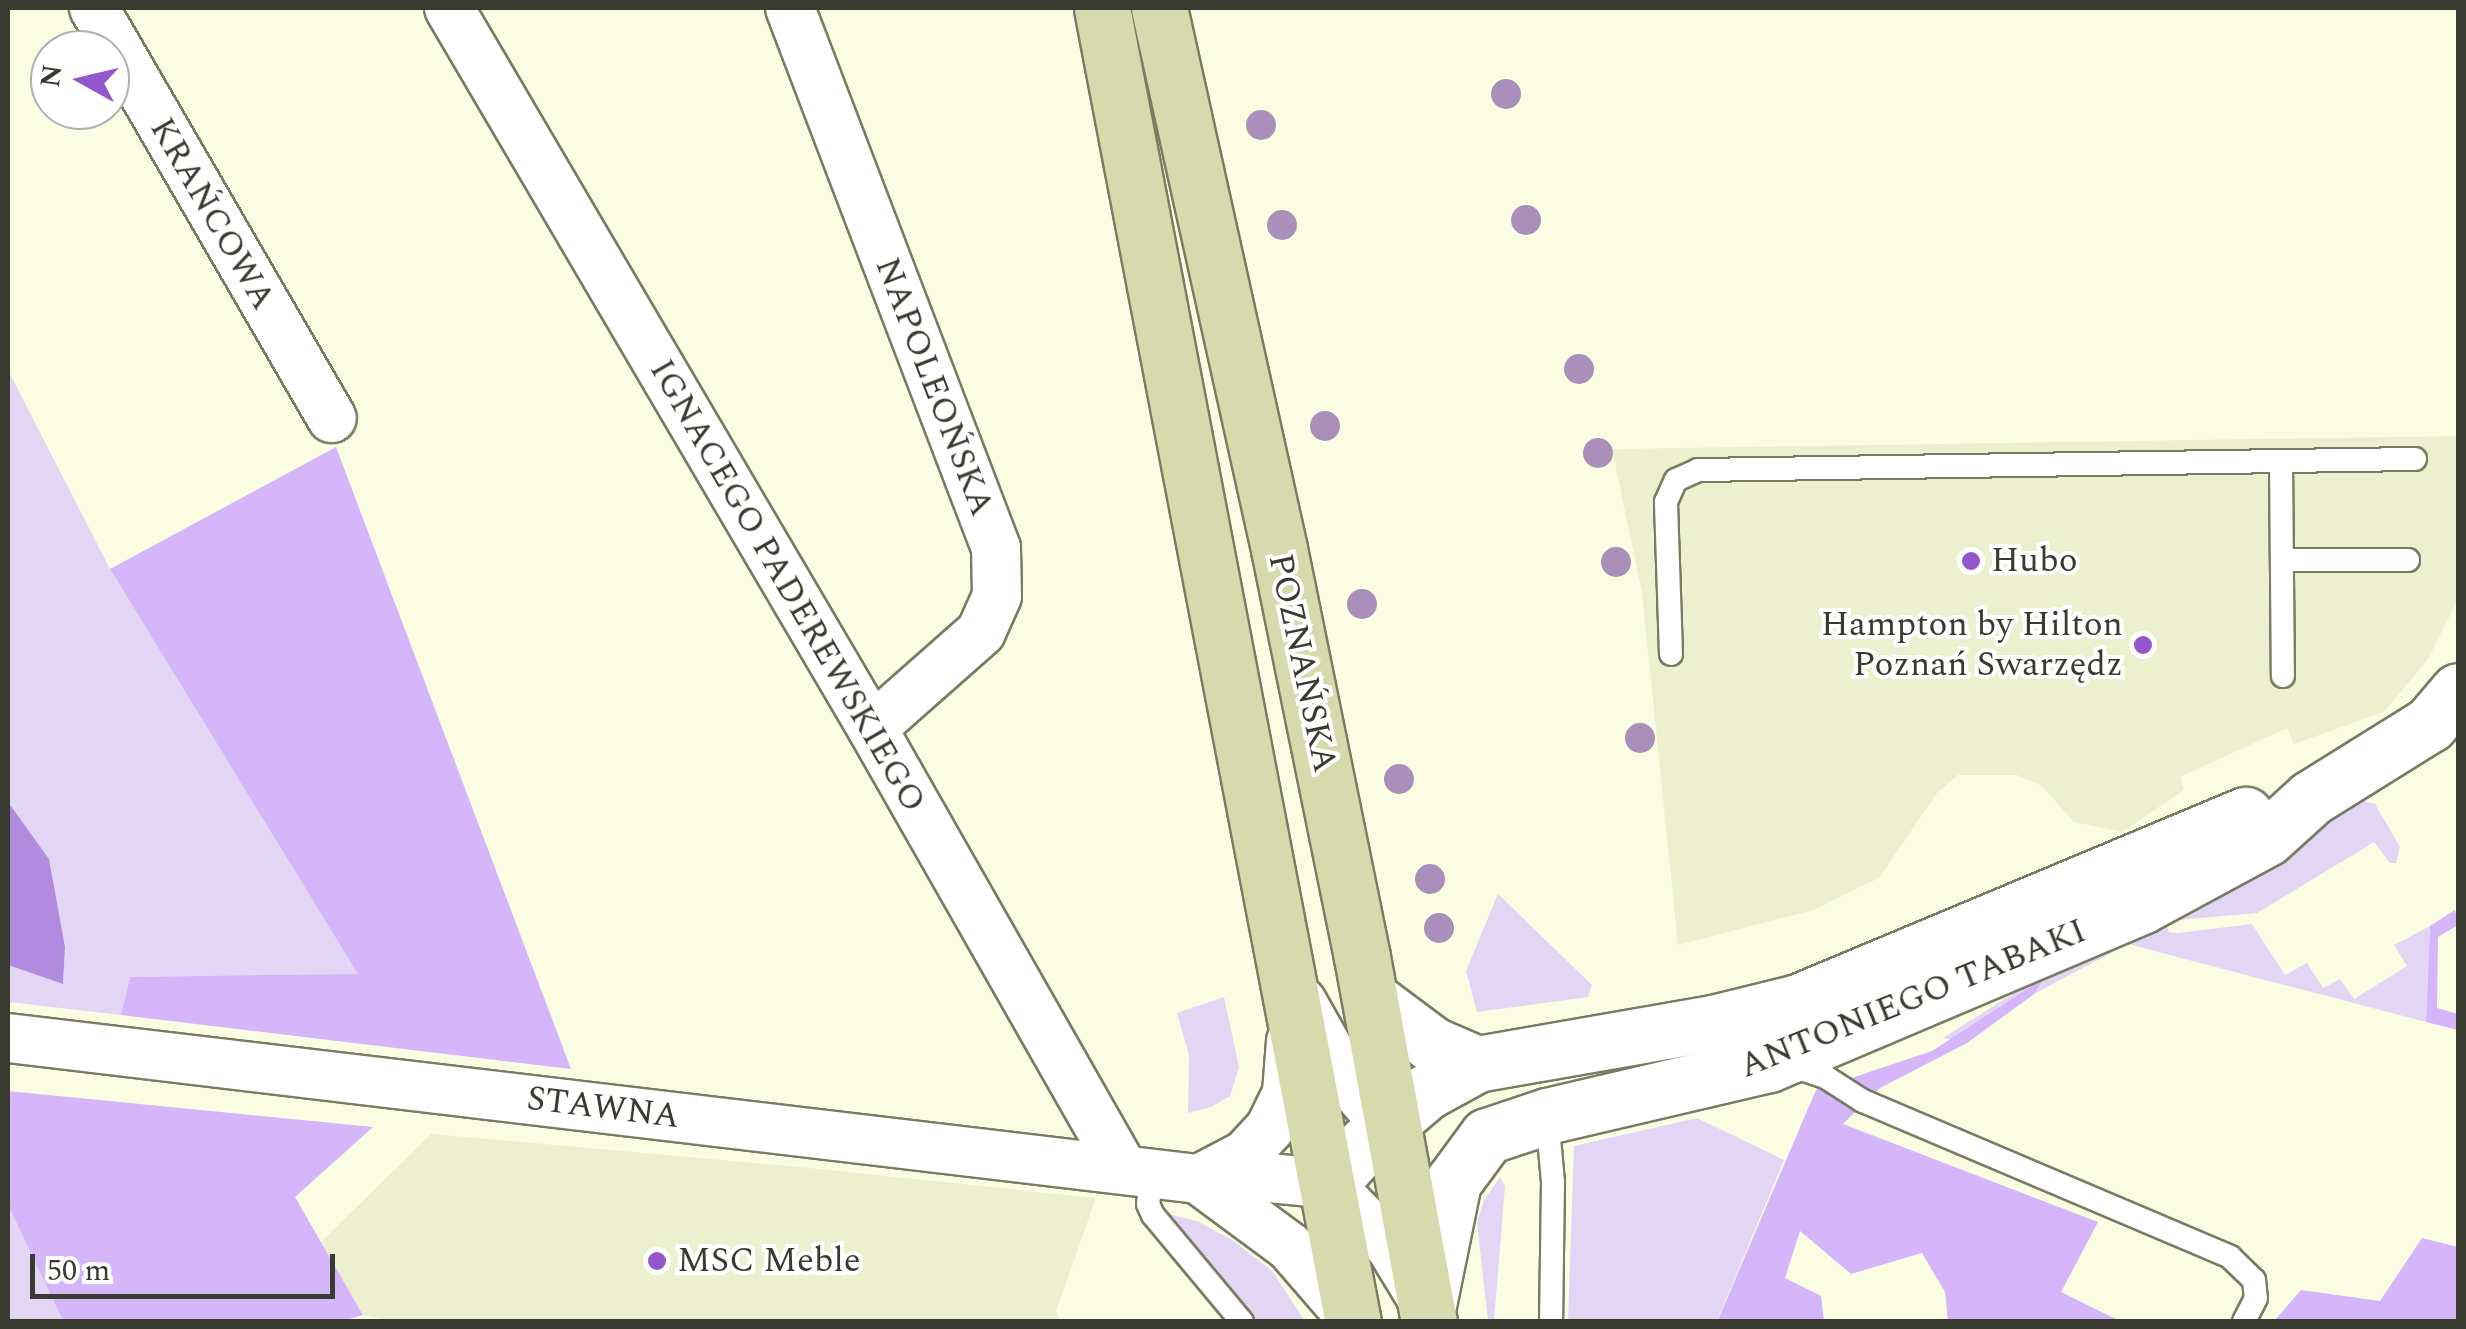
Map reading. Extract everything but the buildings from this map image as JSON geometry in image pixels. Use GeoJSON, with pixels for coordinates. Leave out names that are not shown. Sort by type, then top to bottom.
{"type":"FeatureCollection","features":[{"type":"Feature","properties":{"kind":"main road","name":"POZNAŃSKA"},"geometry":{"type":"LineString","coordinates":[[1102,8],[1353,1321]]}},
{"type":"Feature","properties":{"kind":"main road","name":"POZNAŃSKA"},"geometry":{"type":"LineString","coordinates":[[1159,8],[1278,549],[1370,998],[1428,1315]]}},
{"type":"Feature","properties":{"kind":"street","name":"KRAŃCOWA"},"geometry":{"type":"LineString","coordinates":[[94,8],[332,418]]}},
{"type":"Feature","properties":{"kind":"street","name":"IGNACEGO PADEREWSKIEGO"},"geometry":{"type":"LineString","coordinates":[[448,8],[872,728],[1158,1173]]}},
{"type":"Feature","properties":{"kind":"street","name":"NAPOLEOŃSKA"},"geometry":{"type":"LineString","coordinates":[[790,8],[996,548],[996,596],[981,632],[872,728]]}},
{"type":"Feature","properties":{"kind":"street","name":"ANTONIEGO TABAKI"},"geometry":{"type":"LineString","coordinates":[[1288,972],[1344,1078],[1368,1104],[1393,1120],[1434,1134],[1487,1136],[1548,1116],[1777,1060],[2180,887],[2268,838],[2311,798],[2416,735],[2458,691]]}},
{"type":"Feature","properties":{"kind":"street","name":"ANTONIEGO TABAKI"},"geometry":{"type":"LineString","coordinates":[[1329,1184],[1426,1092],[1477,1064],[1741,1018],[1798,1002],[2259,810],[2311,798]]}},
{"type":"Feature","properties":{"kind":"street"},"geometry":{"type":"LineString","coordinates":[[1158,1173],[1245,1155],[1280,1113],[1291,1069],[1288,972]]}},
{"type":"Feature","properties":{"kind":"street"},"geometry":{"type":"LineString","coordinates":[[1370,998],[1424,1040],[1477,1064]]}},
{"type":"Feature","properties":{"kind":"street","name":"STAWNA"},"geometry":{"type":"LineString","coordinates":[[8,1038],[1158,1173],[1329,1184]]}},
{"type":"Feature","properties":{"kind":"street"},"geometry":{"type":"LineString","coordinates":[[1428,1315],[1453,1182],[1487,1136]]}},
{"type":"Feature","properties":{"kind":"street","name":"STAWNA"},"geometry":{"type":"LineString","coordinates":[[1158,1173],[1290,1247],[1353,1321]]}},
{"type":"Feature","properties":{"kind":"street"},"geometry":{"type":"LineString","coordinates":[[1329,1184],[1390,1246],[1428,1315]]}},
{"type":"Feature","properties":{"kind":"lane"},"geometry":{"type":"LineString","coordinates":[[1671,654],[1666,502],[1676,480],[1698,470],[2415,459]]}},
{"type":"Feature","properties":{"kind":"lane"},"geometry":{"type":"LineString","coordinates":[[2281,461],[2283,676]]}},
{"type":"Feature","properties":{"kind":"lane"},"geometry":{"type":"LineString","coordinates":[[2282,560],[2408,560]]}},
{"type":"Feature","properties":{"kind":"lane"},"geometry":{"type":"LineString","coordinates":[[1777,1060],[2230,1258],[2254,1280],[2256,1298],[2244,1322]]}},
{"type":"Feature","properties":{"kind":"lane"},"geometry":{"type":"LineString","coordinates":[[1548,1116],[1553,1182],[1550,1322]]}},
{"type":"Feature","properties":{"kind":"lane"},"geometry":{"type":"LineString","coordinates":[[1158,1173],[1148,1204],[1153,1215],[1242,1322]]}},
{"type":"Feature","properties":{"kind":"shaded area"},"geometry":{"type":"Polygon","coordinates":[[[8,370],[110,569],[359,975],[130,977],[121,1015],[8,1002],[8,965],[63,984],[65,947],[49,859],[8,802],[8,370]]]}},
{"type":"Feature","properties":{"kind":"shaded area"},"geometry":{"type":"Polygon","coordinates":[[[2458,436],[2458,599],[2428,659],[2384,712],[2294,744],[2287,728],[2180,777],[2184,790],[2122,832],[2074,822],[2042,786],[2017,775],[1958,775],[1937,793],[1879,878],[1813,910],[1678,945],[1642,593],[1612,449],[2458,436]]]}},
{"type":"Feature","properties":{"kind":"shaded area"},"geometry":{"type":"Polygon","coordinates":[[[336,447],[571,1069],[121,1015],[130,977],[358,974],[110,569],[336,447]]]}},
{"type":"Feature","properties":{"kind":"shaded area"},"geometry":{"type":"Polygon","coordinates":[[[2359,800],[2375,804],[2400,847],[2396,863],[2390,863],[2374,842],[2257,913],[2178,920],[2169,904],[2359,800]]]}},
{"type":"Feature","properties":{"kind":"shaded area"},"geometry":{"type":"Polygon","coordinates":[[[8,802],[49,859],[65,947],[63,984],[8,965],[8,802]]]}},
{"type":"Feature","properties":{"kind":"shaded area"},"geometry":{"type":"Polygon","coordinates":[[[1498,894],[1592,985],[1588,997],[1477,1012],[1466,971],[1498,894]]]}},
{"type":"Feature","properties":{"kind":"shaded area"},"geometry":{"type":"Polygon","coordinates":[[[2455,910],[2458,925],[2438,937],[2437,1008],[2458,1014],[2458,1030],[2426,1022],[2430,926],[2455,910]]]}},
{"type":"Feature","properties":{"kind":"shaded area"},"geometry":{"type":"Polygon","coordinates":[[[2165,920],[2169,932],[2178,933],[2252,924],[2285,975],[2307,963],[2323,988],[2340,979],[2354,999],[2407,966],[2394,945],[2430,926],[2426,1022],[2128,944],[2034,994],[1967,1043],[1943,1038],[2038,978],[2165,920]]]}},
{"type":"Feature","properties":{"kind":"shaded area"},"geometry":{"type":"Polygon","coordinates":[[[2044,978],[2034,994],[1967,1043],[1880,1088],[1843,1124],[2098,1222],[2061,1292],[2120,1321],[1948,1321],[1945,1292],[1922,1253],[1851,1274],[1800,1231],[1785,1278],[1821,1296],[1824,1321],[1717,1322],[1816,1090],[1932,1051],[2044,978]]]}},
{"type":"Feature","properties":{"kind":"shaded area"},"geometry":{"type":"Polygon","coordinates":[[[1224,997],[1239,1067],[1230,1096],[1211,1107],[1188,1113],[1189,1055],[1177,1013],[1224,997]]]}},
{"type":"Feature","properties":{"kind":"shaded area"},"geometry":{"type":"Polygon","coordinates":[[[8,1091],[373,1127],[295,1197],[363,1315],[343,1321],[63,1321],[8,1205],[8,1091]]]}},
{"type":"Feature","properties":{"kind":"shaded area"},"geometry":{"type":"Polygon","coordinates":[[[1697,1118],[1784,1160],[1717,1321],[1568,1321],[1574,1146],[1697,1118]]]}},
{"type":"Feature","properties":{"kind":"shaded area"},"geometry":{"type":"Polygon","coordinates":[[[431,1134],[1096,1198],[1056,1311],[1061,1321],[391,1321],[363,1315],[321,1242],[431,1134]]]}},
{"type":"Feature","properties":{"kind":"shaded area"},"geometry":{"type":"Polygon","coordinates":[[[1500,1177],[1505,1186],[1494,1321],[1488,1321],[1477,1223],[1484,1200],[1500,1177]]]}},
{"type":"Feature","properties":{"kind":"shaded area"},"geometry":{"type":"Polygon","coordinates":[[[8,1205],[63,1321],[8,1321],[8,1205]]]}},
{"type":"Feature","properties":{"kind":"shaded area"},"geometry":{"type":"Polygon","coordinates":[[[1163,1213],[1197,1221],[1232,1240],[1272,1271],[1305,1321],[1244,1321],[1163,1213]]]}},
{"type":"Feature","properties":{"kind":"shaded area"},"geometry":{"type":"Polygon","coordinates":[[[2422,1238],[2458,1247],[2458,1321],[2274,1321],[2301,1290],[2380,1301],[2422,1238]]]}},
{"type":"Feature","properties":{"kind":"place","name":"Hubo"},"geometry":{"type":"Point","coordinates":[1971,561]}},
{"type":"Feature","properties":{"kind":"place","name":"Hampton by Hilton Poznań Swarzędz"},"geometry":{"type":"Point","coordinates":[2143,645]}},
{"type":"Feature","properties":{"kind":"place","name":"MSC Meble"},"geometry":{"type":"Point","coordinates":[657,1261]}}]}
